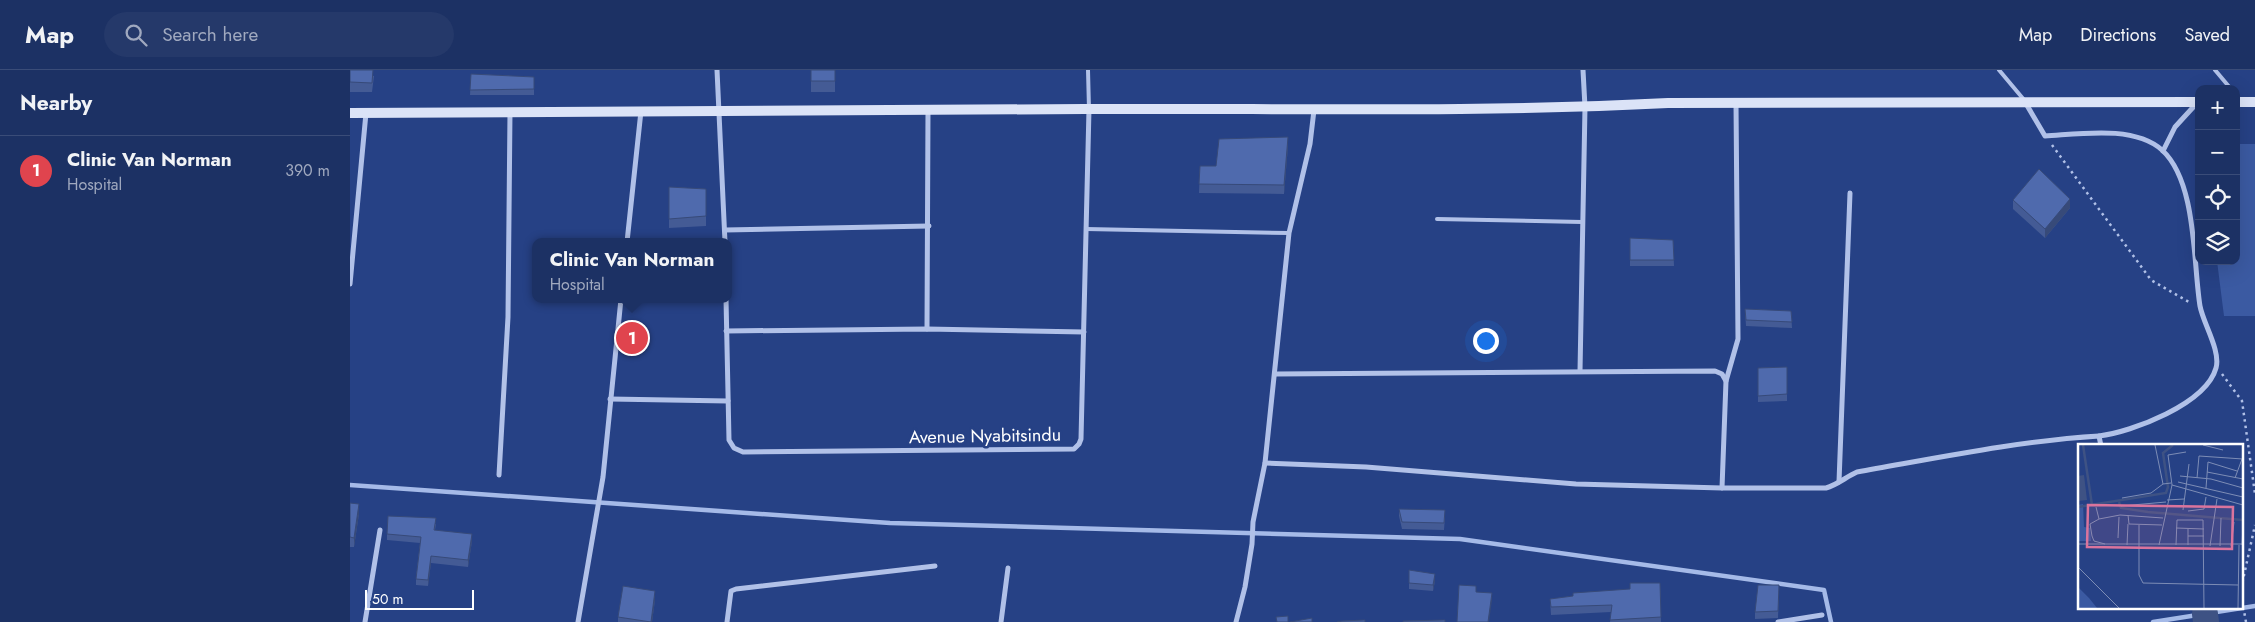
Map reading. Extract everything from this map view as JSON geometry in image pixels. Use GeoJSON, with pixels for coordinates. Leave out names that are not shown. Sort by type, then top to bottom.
{"type":"FeatureCollection","features":[{"type":"Feature","properties":{"kind":"street"},"geometry":{"type":"LineString","coordinates":[[717,70],[725,238]]}},
{"type":"Feature","properties":{"kind":"street"},"geometry":{"type":"LineString","coordinates":[[1580,371],[1585,107],[1583,70]]}},
{"type":"Feature","properties":{"kind":"street"},"geometry":{"type":"LineString","coordinates":[[2240,99],[2255,102]]}},
{"type":"Feature","properties":{"kind":"street"},"geometry":{"type":"LineString","coordinates":[[1265,463],[1366,467],[1576,484],[1722,488],[1826,488],[1857,472],[1959,454],[2116,434],[2137,428],[2162,417],[2207,386],[2217,367],[2213,341],[2201,308],[2190,212],[2180,176],[2163,150],[2139,136],[2101,133],[2045,136],[2025,101]]}},
{"type":"Feature","properties":{"kind":"street"},"geometry":{"type":"LineString","coordinates":[[1722,488],[1726,381],[1738,338],[1736,102]]}},
{"type":"Feature","properties":{"kind":"street"},"geometry":{"type":"LineString","coordinates":[[350,113],[1089,108],[1314,110],[1585,107],[1736,102],[2195,102]]}},
{"type":"Feature","properties":{"kind":"street"},"geometry":{"type":"LineString","coordinates":[[2163,150],[2174,127],[2195,105]]}},
{"type":"Feature","properties":{"kind":"street","name":"Avenue Nyabitsindu"},"geometry":{"type":"LineString","coordinates":[[726,303],[729,440],[734,448],[743,452],[1074,449],[1081,439],[1089,108]]}},
{"type":"Feature","properties":{"kind":"street"},"geometry":{"type":"LineString","coordinates":[[927,329],[929,226],[928,109]]}},
{"type":"Feature","properties":{"kind":"street"},"geometry":{"type":"LineString","coordinates":[[627,238],[641,110]]}},
{"type":"Feature","properties":{"kind":"street"},"geometry":{"type":"LineString","coordinates":[[1236,622],[1245,587],[1252,544],[1253,522],[1265,463],[1276,374],[1289,233],[1310,144],[1314,110]]}},
{"type":"Feature","properties":{"kind":"street"},"geometry":{"type":"LineString","coordinates":[[350,284],[366,112]]}},
{"type":"Feature","properties":{"kind":"street"},"geometry":{"type":"LineString","coordinates":[[499,475],[508,316],[510,112]]}},
{"type":"Feature","properties":{"kind":"street"},"geometry":{"type":"LineString","coordinates":[[1839,482],[1850,192]]}},
{"type":"Feature","properties":{"kind":"street"},"geometry":{"type":"LineString","coordinates":[[725,230],[929,226]]}},
{"type":"Feature","properties":{"kind":"street"},"geometry":{"type":"LineString","coordinates":[[578,622],[603,477],[621,303]]}},
{"type":"Feature","properties":{"kind":"street"},"geometry":{"type":"LineString","coordinates":[[726,331],[927,329],[1084,332]]}},
{"type":"Feature","properties":{"kind":"street"},"geometry":{"type":"LineString","coordinates":[[1276,374],[1715,371],[1722,374],[1726,381]]}},
{"type":"Feature","properties":{"kind":"street"},"geometry":{"type":"LineString","coordinates":[[610,399],[728,401]]}},
{"type":"Feature","properties":{"kind":"street"},"geometry":{"type":"LineString","coordinates":[[2099,436],[2101,444]]}},
{"type":"Feature","properties":{"kind":"street"},"geometry":{"type":"LineString","coordinates":[[365,622],[380,530]]}},
{"type":"Feature","properties":{"kind":"street"},"geometry":{"type":"LineString","coordinates":[[727,622],[731,591],[736,589],[935,566]]}},
{"type":"Feature","properties":{"kind":"street"},"geometry":{"type":"LineString","coordinates":[[1001,622],[1008,568]]}},
{"type":"Feature","properties":{"kind":"street"},"geometry":{"type":"LineString","coordinates":[[1778,622],[1822,615]]}},
{"type":"Feature","properties":{"kind":"lane"},"geometry":{"type":"LineString","coordinates":[[1088,70],[1089,108]]}},
{"type":"Feature","properties":{"kind":"lane"},"geometry":{"type":"LineString","coordinates":[[1999,70],[2025,101]]}},
{"type":"Feature","properties":{"kind":"lane"},"geometry":{"type":"LineString","coordinates":[[2215,70],[2228,85]]}},
{"type":"Feature","properties":{"kind":"lane"},"geometry":{"type":"LineString","coordinates":[[1437,219],[1582,222]]}},
{"type":"Feature","properties":{"kind":"lane"},"geometry":{"type":"LineString","coordinates":[[1086,229],[1289,233]]}},
{"type":"Feature","properties":{"kind":"path"},"geometry":{"type":"LineString","coordinates":[[2045,136],[2151,280],[2201,308]]}},
{"type":"Feature","properties":{"kind":"path"},"geometry":{"type":"LineString","coordinates":[[2217,367],[2242,401],[2255,494]]}},
{"type":"Feature","properties":{"kind":"path"},"geometry":{"type":"LineString","coordinates":[[2242,584],[2255,525]]}},
{"type":"Feature","properties":{"kind":"path"},"geometry":{"type":"LineString","coordinates":[[2242,600],[2246,622]]}},
{"type":"Feature","properties":{"kind":"shaded area"},"geometry":{"type":"Polygon","coordinates":[[[2240,144],[2255,144],[2255,316],[2224,316],[2218,265],[2240,265],[2240,144]]]}},
{"type":"Feature","properties":{"kind":"building"},"geometry":{"type":"Polygon","coordinates":[[[350,70],[373,70],[372,83],[350,82],[350,70]]]}},
{"type":"Feature","properties":{"kind":"building"},"geometry":{"type":"Polygon","coordinates":[[[811,70],[835,70],[835,81],[811,81],[811,70]]]}},
{"type":"Feature","properties":{"kind":"building"},"geometry":{"type":"Polygon","coordinates":[[[471,74],[534,77],[534,89],[470,90],[471,74]]]}},
{"type":"Feature","properties":{"kind":"building"},"geometry":{"type":"Polygon","coordinates":[[[1288,137],[1284,185],[1199,184],[1200,166],[1216,166],[1219,139],[1288,137]]]}},
{"type":"Feature","properties":{"kind":"building"},"geometry":{"type":"Polygon","coordinates":[[[2039,169],[2070,199],[2045,229],[2013,200],[2039,169]]]}},
{"type":"Feature","properties":{"kind":"building"},"geometry":{"type":"Polygon","coordinates":[[[669,187],[706,189],[706,216],[669,219],[669,187]]]}},
{"type":"Feature","properties":{"kind":"building"},"geometry":{"type":"Polygon","coordinates":[[[1630,238],[1673,240],[1674,260],[1630,260],[1630,238]]]}},
{"type":"Feature","properties":{"kind":"building"},"geometry":{"type":"Polygon","coordinates":[[[1745,309],[1791,311],[1792,322],[1746,320],[1745,309]]]}},
{"type":"Feature","properties":{"kind":"building"},"geometry":{"type":"Polygon","coordinates":[[[1787,367],[1787,394],[1758,396],[1758,368],[1787,367]]]}},
{"type":"Feature","properties":{"kind":"building"},"geometry":{"type":"Polygon","coordinates":[[[350,503],[359,504],[354,538],[350,537],[350,503]]]}},
{"type":"Feature","properties":{"kind":"building"},"geometry":{"type":"Polygon","coordinates":[[[1399,509],[1445,510],[1444,523],[1402,522],[1399,509]]]}},
{"type":"Feature","properties":{"kind":"building"},"geometry":{"type":"Polygon","coordinates":[[[388,516],[436,518],[434,530],[472,534],[468,560],[431,556],[428,580],[416,579],[421,537],[387,534],[388,516]]]}},
{"type":"Feature","properties":{"kind":"building"},"geometry":{"type":"Polygon","coordinates":[[[1409,570],[1435,574],[1433,585],[1409,583],[1409,570]]]}},
{"type":"Feature","properties":{"kind":"building"},"geometry":{"type":"Polygon","coordinates":[[[1630,583],[1660,583],[1661,617],[1610,620],[1612,605],[1551,607],[1550,599],[1573,596],[1573,593],[1630,589],[1630,583]]]}},
{"type":"Feature","properties":{"kind":"building"},"geometry":{"type":"Polygon","coordinates":[[[1459,585],[1476,586],[1476,592],[1492,593],[1488,622],[1457,622],[1459,585]]]}},
{"type":"Feature","properties":{"kind":"building"},"geometry":{"type":"Polygon","coordinates":[[[1758,585],[1779,585],[1778,611],[1755,612],[1758,585]]]}},
{"type":"Feature","properties":{"kind":"building"},"geometry":{"type":"Polygon","coordinates":[[[623,586],[655,591],[651,622],[618,617],[623,586]]]}},
{"type":"Feature","properties":{"kind":"building"},"geometry":{"type":"Polygon","coordinates":[[[1288,616],[1288,622],[1277,622],[1276,617],[1288,616]]]}},
{"type":"Feature","properties":{"kind":"building"},"geometry":{"type":"Polygon","coordinates":[[[1312,618],[1312,622],[1290,622],[1312,618]]]}},
{"type":"Feature","properties":{"kind":"building"},"geometry":{"type":"Polygon","coordinates":[[[1365,620],[1365,622],[1337,622],[1342,621],[1365,620]]]}},
{"type":"Feature","properties":{"kind":"building"},"geometry":{"type":"Polygon","coordinates":[[[1445,620],[1445,622],[1403,622],[1403,621],[1445,620]]]}},
{"type":"Feature","properties":{"kind":"waterway"},"geometry":{"type":"LineString","coordinates":[[350,485],[890,523],[1460,539],[1824,590],[1831,622]]}},
{"type":"Feature","properties":{"kind":"waterway"},"geometry":{"type":"LineString","coordinates":[[2242,608],[2255,606]]}},
{"type":"Feature","properties":{"kind":"waterway"},"geometry":{"type":"LineString","coordinates":[[2153,622],[2230,610]]}},
{"type":"Feature","properties":{"kind":"waterway"},"geometry":{"type":"LineString","coordinates":[[2205,614],[2206,622]]}},
{"type":"Feature","properties":{"kind":"place","name":"Clinic Van Norman"},"geometry":{"type":"Point","coordinates":[632,338]}}]}
